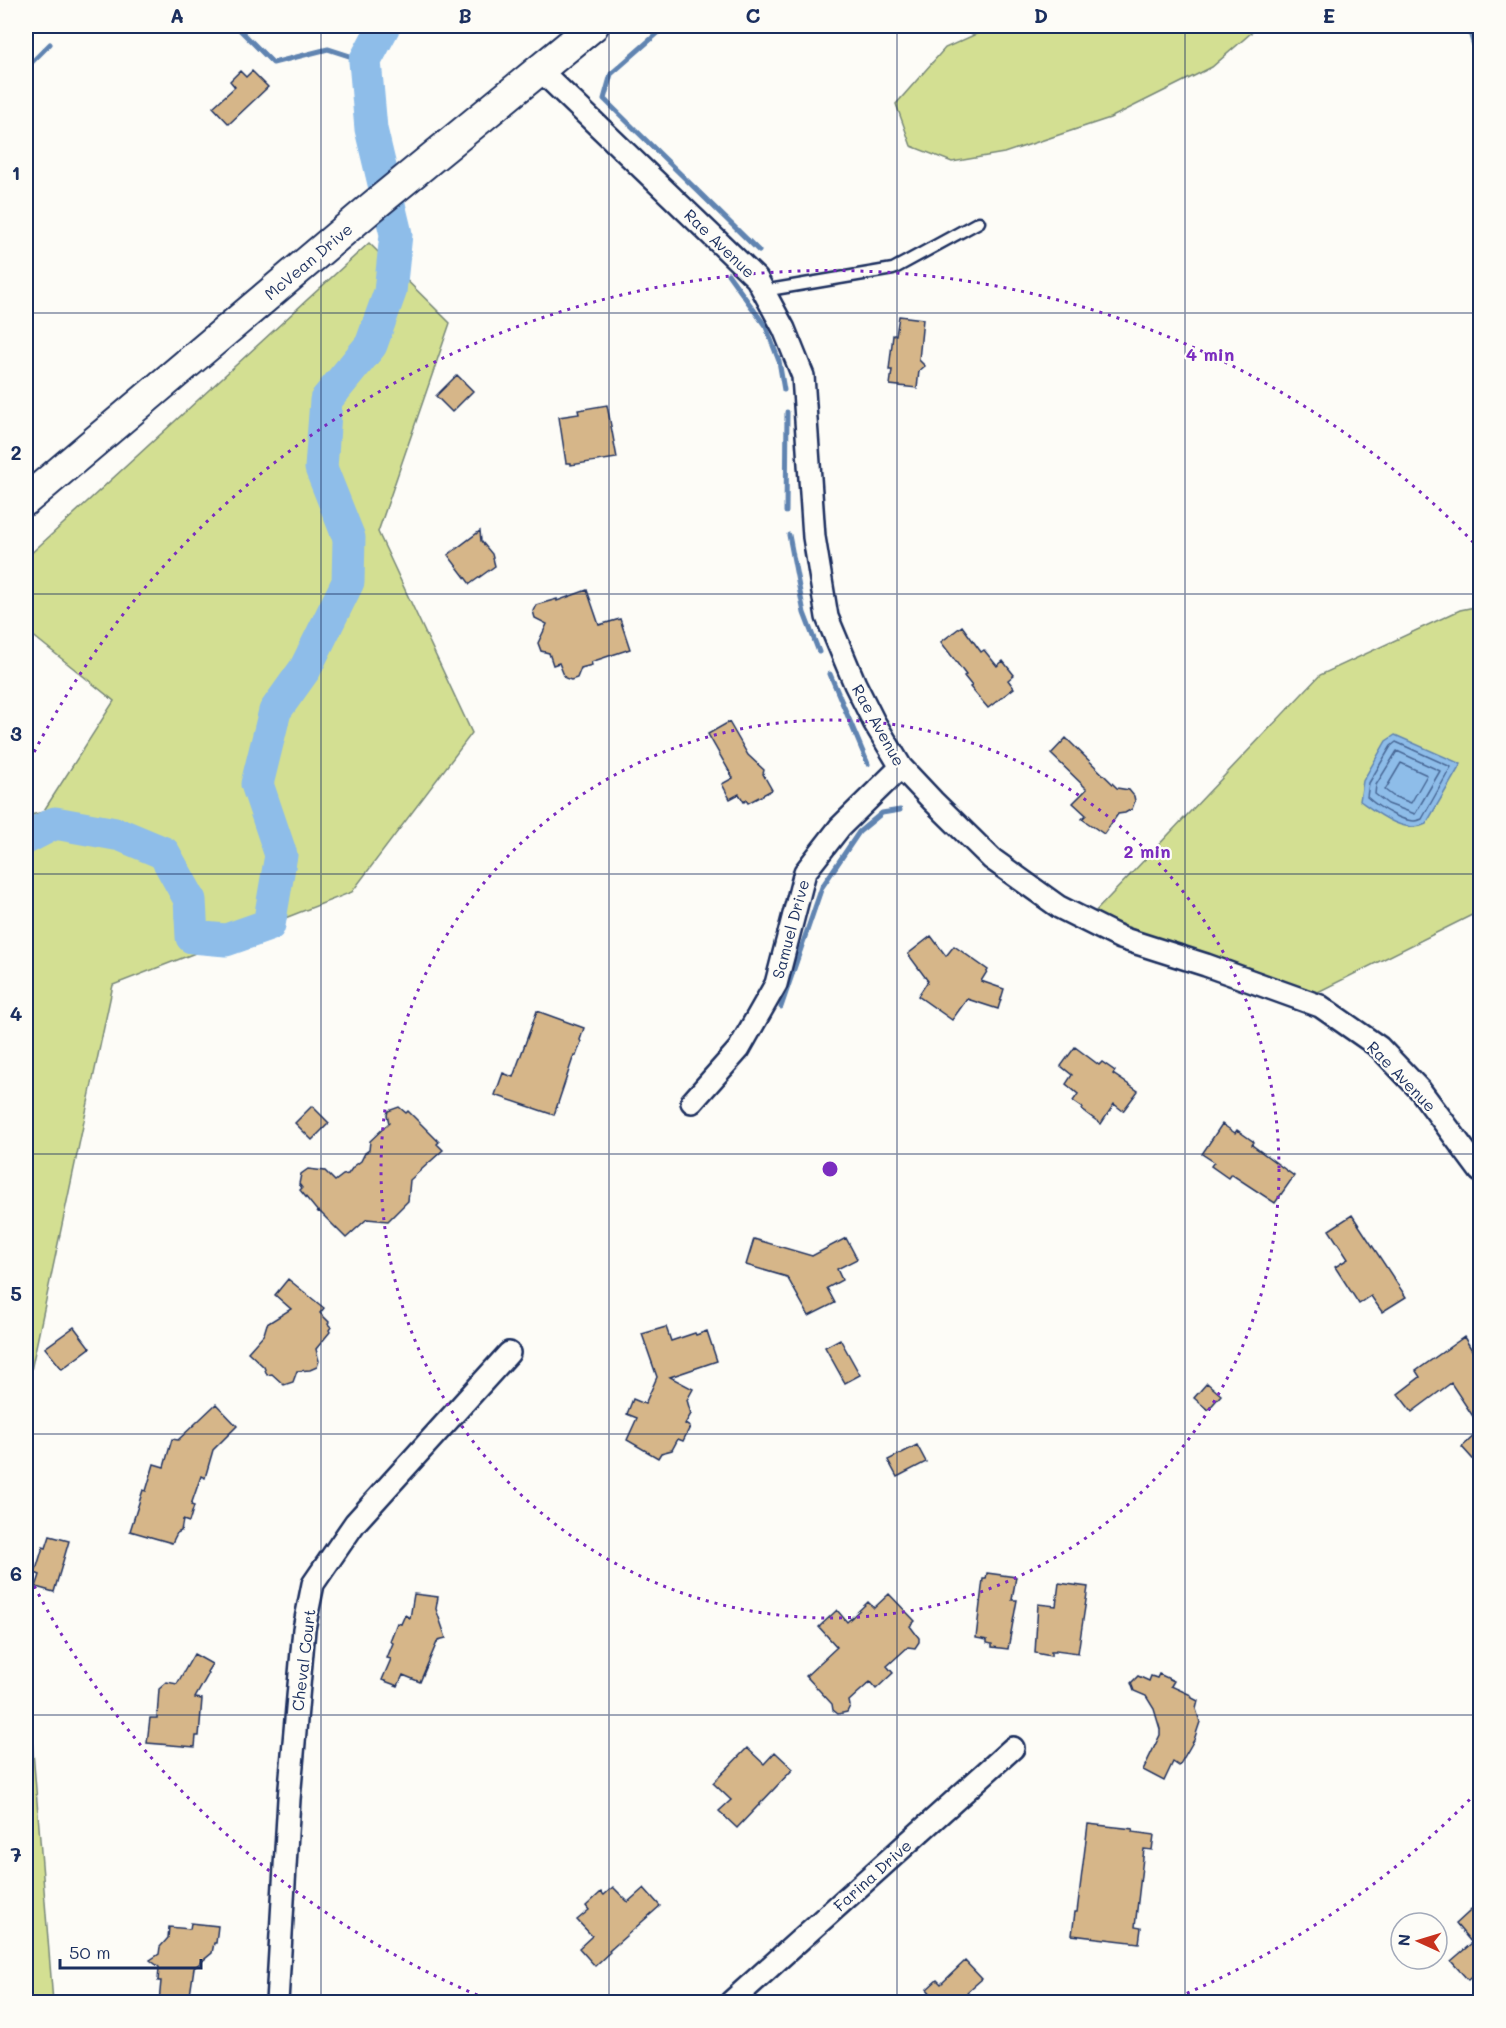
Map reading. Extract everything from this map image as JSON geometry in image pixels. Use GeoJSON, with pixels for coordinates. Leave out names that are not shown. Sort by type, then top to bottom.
{"type":"FeatureCollection","features":[{"type":"Feature","properties":{"kind":"main road","name":"McVean Drive"},"geometry":{"type":"LineString","coordinates":[[26,500],[372,207],[593,26]]}},
{"type":"Feature","properties":{"kind":"street","name":"Rae Avenue"},"geometry":{"type":"LineString","coordinates":[[540,70],[758,279],[784,329],[803,375],[814,537],[827,617],[855,684],[874,722],[902,767],[992,859],[1059,907],[1121,938],[1206,965],[1320,1006],[1379,1047],[1420,1090],[1480,1171]]}},
{"type":"Feature","properties":{"kind":"street","name":"Samuel Drive"},"geometry":{"type":"LineString","coordinates":[[692,1102],[739,1049],[776,984],[805,872],[840,827],[902,767]]}},
{"type":"Feature","properties":{"kind":"street","name":"Cheval Court"},"geometry":{"type":"LineString","coordinates":[[278,2002],[291,1776],[304,1629],[313,1584],[355,1523],[509,1353]]}},
{"type":"Feature","properties":{"kind":"street","name":"Farina Drive"},"geometry":{"type":"LineString","coordinates":[[731,2002],[1013,1748]]}},
{"type":"Feature","properties":{"kind":"lane"},"geometry":{"type":"LineString","coordinates":[[764,291],[894,269],[979,222]]}},
{"type":"Feature","properties":{"kind":"green space"},"geometry":{"type":"Polygon","coordinates":[[[994,26],[1259,26],[1212,67],[1110,118],[1004,153],[952,162],[911,146],[896,104],[945,48],[994,26]]]}},
{"type":"Feature","properties":{"kind":"green space"},"geometry":{"type":"Polygon","coordinates":[[[369,243],[450,323],[378,532],[472,733],[352,892],[113,985],[26,1394],[26,816],[43,812],[114,701],[26,630],[26,558],[369,243]]]}},
{"type":"Feature","properties":{"kind":"green space"},"geometry":{"type":"Polygon","coordinates":[[[1480,606],[1480,911],[1316,993],[1226,967],[1094,913],[1320,675],[1460,610],[1480,606]]]}},
{"type":"Feature","properties":{"kind":"green space"},"geometry":{"type":"Polygon","coordinates":[[[26,1664],[53,2002],[26,2002],[26,1664]]]}},
{"type":"Feature","properties":{"kind":"water"},"geometry":{"type":"Polygon","coordinates":[[[1395,735],[1461,764],[1426,824],[1418,827],[1400,825],[1360,801],[1363,781],[1386,741],[1395,735]]]}},
{"type":"Feature","properties":{"kind":"building"},"geometry":{"type":"Polygon","coordinates":[[[240,71],[246,77],[252,71],[268,87],[229,124],[213,107],[235,87],[230,81],[240,71]]]}},
{"type":"Feature","properties":{"kind":"building"},"geometry":{"type":"Polygon","coordinates":[[[899,316],[923,319],[919,360],[925,366],[919,371],[917,388],[890,385],[892,370],[889,370],[893,335],[896,335],[899,316]]]}},
{"type":"Feature","properties":{"kind":"building"},"geometry":{"type":"Polygon","coordinates":[[[457,375],[473,391],[452,412],[436,396],[457,375]]]}},
{"type":"Feature","properties":{"kind":"building"},"geometry":{"type":"Polygon","coordinates":[[[607,405],[617,458],[571,465],[571,463],[566,463],[559,417],[579,414],[578,410],[607,405]]]}},
{"type":"Feature","properties":{"kind":"building"},"geometry":{"type":"Polygon","coordinates":[[[480,531],[481,541],[492,554],[495,566],[470,584],[448,555],[480,531]]]}},
{"type":"Feature","properties":{"kind":"building"},"geometry":{"type":"Polygon","coordinates":[[[587,590],[599,625],[620,619],[630,649],[591,662],[592,665],[581,668],[577,678],[571,680],[565,678],[559,663],[553,665],[549,653],[541,651],[538,643],[547,624],[535,618],[533,611],[536,605],[557,599],[557,601],[587,590]]]}},
{"type":"Feature","properties":{"kind":"building"},"geometry":{"type":"Polygon","coordinates":[[[962,626],[981,652],[984,650],[997,666],[1003,661],[1014,675],[1008,680],[1014,688],[988,708],[970,687],[972,686],[964,676],[966,675],[941,642],[962,626]]]}},
{"type":"Feature","properties":{"kind":"building"},"geometry":{"type":"Polygon","coordinates":[[[729,722],[748,755],[764,770],[763,774],[772,790],[748,803],[746,800],[744,802],[739,794],[730,799],[722,784],[733,778],[708,734],[729,722]]]}},
{"type":"Feature","properties":{"kind":"building"},"geometry":{"type":"Polygon","coordinates":[[[1066,738],[1117,788],[1129,790],[1134,796],[1132,809],[1118,814],[1104,834],[1082,819],[1086,815],[1073,803],[1087,789],[1051,754],[1066,738]]]}},
{"type":"Feature","properties":{"kind":"building"},"geometry":{"type":"Polygon","coordinates":[[[931,936],[946,956],[954,946],[988,970],[981,981],[1004,989],[998,1009],[967,999],[952,1020],[918,996],[928,981],[908,954],[931,936]]]}},
{"type":"Feature","properties":{"kind":"building"},"geometry":{"type":"Polygon","coordinates":[[[537,1011],[584,1028],[554,1115],[495,1095],[503,1073],[513,1077],[537,1011]]]}},
{"type":"Feature","properties":{"kind":"building"},"geometry":{"type":"Polygon","coordinates":[[[1075,1047],[1099,1065],[1102,1062],[1115,1071],[1113,1074],[1138,1091],[1123,1111],[1114,1104],[1101,1124],[1073,1101],[1078,1094],[1066,1084],[1072,1075],[1061,1066],[1075,1047]]]}},
{"type":"Feature","properties":{"kind":"building"},"geometry":{"type":"Polygon","coordinates":[[[312,1106],[329,1123],[312,1140],[295,1123],[312,1106]]]}},
{"type":"Feature","properties":{"kind":"building"},"geometry":{"type":"Polygon","coordinates":[[[399,1107],[406,1113],[408,1111],[439,1142],[437,1144],[443,1150],[410,1180],[408,1201],[388,1221],[367,1219],[346,1238],[318,1212],[300,1190],[302,1188],[299,1184],[301,1174],[308,1169],[325,1171],[335,1181],[348,1174],[369,1150],[370,1141],[389,1123],[388,1111],[399,1107]]]}},
{"type":"Feature","properties":{"kind":"building"},"geometry":{"type":"Polygon","coordinates":[[[1222,1124],[1235,1133],[1237,1130],[1254,1142],[1252,1145],[1294,1176],[1275,1203],[1231,1174],[1228,1178],[1211,1166],[1214,1162],[1202,1154],[1222,1124]]]}},
{"type":"Feature","properties":{"kind":"building"},"geometry":{"type":"Polygon","coordinates":[[[1352,1215],[1406,1297],[1382,1312],[1371,1296],[1359,1304],[1335,1267],[1348,1259],[1329,1230],[1352,1215]]]}},
{"type":"Feature","properties":{"kind":"building"},"geometry":{"type":"Polygon","coordinates":[[[846,1238],[857,1259],[837,1269],[842,1280],[827,1288],[835,1303],[809,1316],[787,1277],[746,1265],[754,1239],[812,1256],[846,1238]]]}},
{"type":"Feature","properties":{"kind":"building"},"geometry":{"type":"Polygon","coordinates":[[[288,1279],[324,1308],[320,1313],[331,1327],[330,1332],[316,1349],[319,1361],[317,1367],[297,1371],[293,1382],[284,1385],[272,1374],[267,1375],[264,1367],[248,1352],[264,1334],[267,1324],[291,1309],[275,1295],[288,1279]]]}},
{"type":"Feature","properties":{"kind":"building"},"geometry":{"type":"Polygon","coordinates":[[[74,1327],[90,1348],[62,1369],[45,1348],[74,1327]]]}},
{"type":"Feature","properties":{"kind":"building"},"geometry":{"type":"Polygon","coordinates":[[[666,1327],[671,1341],[707,1331],[717,1361],[670,1377],[693,1389],[687,1400],[691,1414],[685,1424],[690,1427],[683,1441],[678,1439],[672,1450],[661,1453],[658,1458],[627,1440],[637,1418],[627,1414],[633,1399],[645,1404],[657,1377],[642,1334],[666,1327]]]}},
{"type":"Feature","properties":{"kind":"building"},"geometry":{"type":"Polygon","coordinates":[[[1464,1337],[1480,1363],[1480,1427],[1451,1383],[1412,1412],[1398,1394],[1420,1377],[1416,1371],[1464,1337]]]}},
{"type":"Feature","properties":{"kind":"building"},"geometry":{"type":"Polygon","coordinates":[[[840,1339],[860,1375],[845,1383],[825,1347],[840,1339]]]}},
{"type":"Feature","properties":{"kind":"building"},"geometry":{"type":"Polygon","coordinates":[[[1207,1383],[1221,1395],[1208,1410],[1194,1398],[1207,1383]]]}},
{"type":"Feature","properties":{"kind":"building"},"geometry":{"type":"Polygon","coordinates":[[[216,1404],[237,1426],[213,1450],[205,1478],[201,1476],[191,1505],[194,1506],[189,1522],[183,1520],[181,1531],[177,1533],[172,1543],[130,1531],[154,1464],[164,1467],[172,1439],[178,1440],[216,1404]]]}},
{"type":"Feature","properties":{"kind":"building"},"geometry":{"type":"Polygon","coordinates":[[[1480,1430],[1480,1467],[1462,1447],[1480,1430]]]}},
{"type":"Feature","properties":{"kind":"building"},"geometry":{"type":"Polygon","coordinates":[[[917,1445],[926,1462],[897,1477],[888,1460],[917,1445]]]}},
{"type":"Feature","properties":{"kind":"building"},"geometry":{"type":"Polygon","coordinates":[[[50,1536],[69,1541],[54,1592],[36,1587],[40,1575],[35,1573],[43,1547],[46,1548],[50,1536]]]}},
{"type":"Feature","properties":{"kind":"building"},"geometry":{"type":"Polygon","coordinates":[[[987,1573],[1016,1577],[1012,1600],[1017,1600],[1008,1649],[992,1647],[987,1640],[976,1638],[983,1579],[986,1579],[987,1573]]]}},
{"type":"Feature","properties":{"kind":"building"},"geometry":{"type":"Polygon","coordinates":[[[1059,1583],[1088,1587],[1078,1653],[1056,1650],[1056,1652],[1051,1652],[1051,1656],[1035,1653],[1038,1604],[1056,1606],[1059,1583]]]}},
{"type":"Feature","properties":{"kind":"building"},"geometry":{"type":"Polygon","coordinates":[[[414,1594],[438,1597],[436,1609],[446,1638],[438,1640],[420,1682],[403,1675],[398,1686],[382,1680],[391,1659],[387,1658],[393,1643],[390,1641],[397,1623],[401,1624],[405,1615],[410,1618],[414,1594]]]}},
{"type":"Feature","properties":{"kind":"building"},"geometry":{"type":"Polygon","coordinates":[[[889,1594],[915,1621],[910,1626],[919,1638],[919,1642],[915,1648],[908,1647],[887,1666],[893,1673],[876,1689],[870,1682],[849,1701],[850,1706],[847,1712],[838,1714],[833,1710],[832,1704],[806,1676],[837,1647],[819,1627],[837,1610],[847,1622],[868,1602],[874,1608],[889,1594]]]}},
{"type":"Feature","properties":{"kind":"building"},"geometry":{"type":"Polygon","coordinates":[[[194,1654],[212,1664],[195,1698],[202,1699],[199,1736],[196,1736],[195,1747],[147,1743],[150,1718],[157,1718],[159,1689],[167,1682],[177,1684],[194,1654]]]}},
{"type":"Feature","properties":{"kind":"building"},"geometry":{"type":"Polygon","coordinates":[[[1159,1674],[1174,1681],[1171,1686],[1191,1695],[1198,1701],[1196,1709],[1200,1722],[1194,1740],[1179,1766],[1173,1762],[1164,1781],[1143,1770],[1160,1735],[1160,1729],[1154,1709],[1146,1696],[1134,1691],[1131,1683],[1138,1676],[1149,1681],[1151,1676],[1157,1678],[1159,1674]]]}},
{"type":"Feature","properties":{"kind":"building"},"geometry":{"type":"Polygon","coordinates":[[[747,1748],[764,1764],[775,1752],[793,1769],[737,1828],[719,1811],[731,1800],[713,1783],[747,1748]]]}},
{"type":"Feature","properties":{"kind":"building"},"geometry":{"type":"Polygon","coordinates":[[[1088,1824],[1133,1829],[1132,1832],[1154,1835],[1152,1850],[1144,1849],[1135,1927],[1141,1928],[1139,1943],[1072,1935],[1088,1824]]]}},
{"type":"Feature","properties":{"kind":"building"},"geometry":{"type":"Polygon","coordinates":[[[613,1887],[628,1902],[644,1888],[660,1906],[595,1966],[579,1948],[592,1936],[577,1920],[589,1910],[586,1906],[601,1892],[604,1895],[613,1887]]]}},
{"type":"Feature","properties":{"kind":"building"},"geometry":{"type":"Polygon","coordinates":[[[1480,1902],[1480,1969],[1468,1980],[1451,1961],[1472,1943],[1456,1924],[1480,1902]]]}},
{"type":"Feature","properties":{"kind":"building"},"geometry":{"type":"Polygon","coordinates":[[[191,1923],[218,1926],[212,1953],[194,1968],[189,2002],[159,2002],[161,1981],[158,1981],[159,1967],[150,1960],[159,1954],[160,1947],[168,1938],[169,1927],[190,1929],[191,1923]]]}},
{"type":"Feature","properties":{"kind":"building"},"geometry":{"type":"Polygon","coordinates":[[[965,1961],[982,1979],[967,1992],[976,2002],[922,2002],[931,1994],[927,1989],[937,1980],[941,1984],[965,1961]]]}},
{"type":"Feature","properties":{"kind":"waterway"},"geometry":{"type":"LineString","coordinates":[[236,26],[273,63],[328,49],[365,61]]}},
{"type":"Feature","properties":{"kind":"waterway"},"geometry":{"type":"LineString","coordinates":[[26,838],[55,823],[121,835],[164,853],[190,900],[192,937],[226,940],[269,925],[281,855],[257,784],[275,711],[305,669],[348,582],[349,538],[321,468],[326,400],[371,345],[390,292],[396,234],[371,129],[365,61],[384,26]]}},
{"type":"Feature","properties":{"kind":"waterway"},"geometry":{"type":"LineString","coordinates":[[663,26],[611,74],[604,99],[759,251]]}},
{"type":"Feature","properties":{"kind":"waterway"},"geometry":{"type":"LineString","coordinates":[[1468,26],[1480,65]]}},
{"type":"Feature","properties":{"kind":"waterway"},"geometry":{"type":"LineString","coordinates":[[26,68],[50,44]]}},
{"type":"Feature","properties":{"kind":"waterway"},"geometry":{"type":"LineString","coordinates":[[728,274],[766,327],[779,361],[784,390]]}},
{"type":"Feature","properties":{"kind":"waterway"},"geometry":{"type":"LineString","coordinates":[[786,512],[787,412]]}},
{"type":"Feature","properties":{"kind":"waterway"},"geometry":{"type":"LineString","coordinates":[[789,535],[804,613],[819,652]]}},
{"type":"Feature","properties":{"kind":"waterway"},"geometry":{"type":"LineString","coordinates":[[830,674],[868,764]]}},
{"type":"Feature","properties":{"kind":"waterway"},"geometry":{"type":"LineString","coordinates":[[781,1007],[822,887],[859,832],[882,813],[900,810]]}}]}
